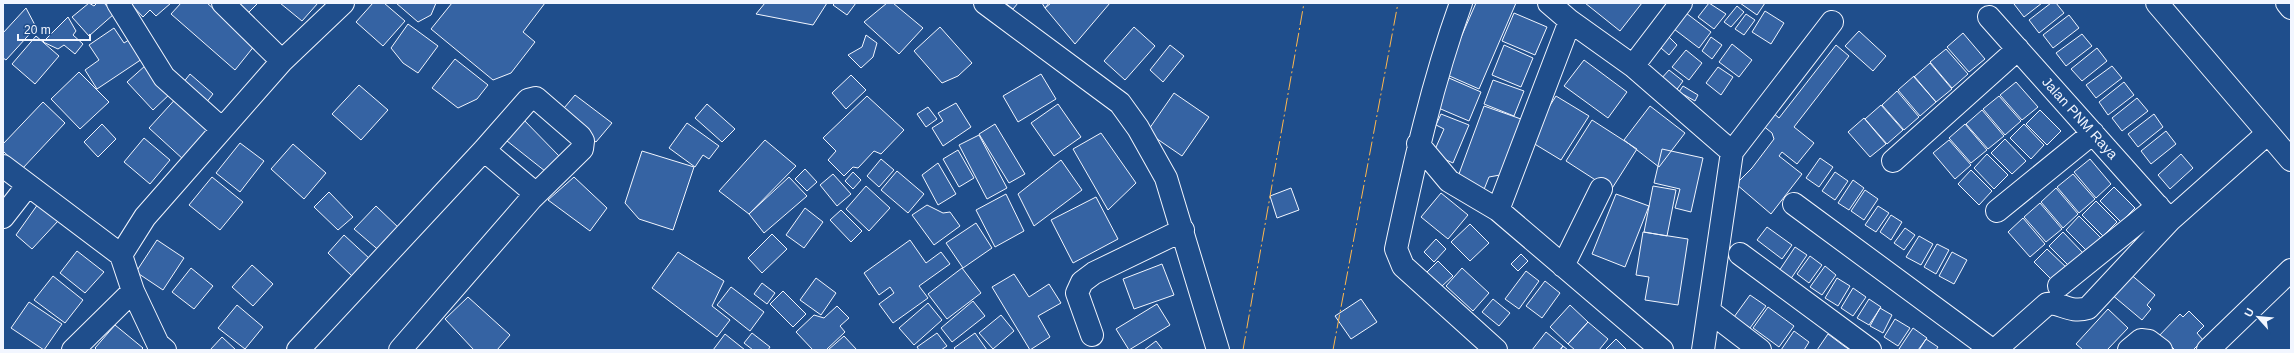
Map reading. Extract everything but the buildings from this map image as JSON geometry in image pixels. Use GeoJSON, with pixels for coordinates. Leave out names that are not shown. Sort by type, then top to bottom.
{"type":"FeatureCollection","features":[{"type":"Feature","properties":{"kind":"street"},"geometry":{"type":"LineString","coordinates":[[118,3],[164,77],[222,129]]}},
{"type":"Feature","properties":{"kind":"street"},"geometry":{"type":"LineString","coordinates":[[223,3],[282,61]]}},
{"type":"Feature","properties":{"kind":"street"},"geometry":{"type":"LineString","coordinates":[[120,255],[145,217],[222,129],[282,61],[342,3]]}},
{"type":"Feature","properties":{"kind":"street"},"geometry":{"type":"LineString","coordinates":[[985,3],[1120,103],[1138,128],[1166,178],[1183,230],[1218,350]]}},
{"type":"Feature","properties":{"kind":"street"},"geometry":{"type":"LineString","coordinates":[[1461,3],[1442,54],[1418,144],[1396,249],[1398,258],[1403,266],[1496,350]]}},
{"type":"Feature","properties":{"kind":"street"},"geometry":{"type":"LineString","coordinates":[[1549,3],[1633,66],[1732,152]]}},
{"type":"Feature","properties":{"kind":"street"},"geometry":{"type":"LineString","coordinates":[[1633,66],[1682,3]]}},
{"type":"Feature","properties":{"kind":"street"},"geometry":{"type":"LineString","coordinates":[[2158,3],[2291,160]]}},
{"type":"Feature","properties":{"kind":"street"},"geometry":{"type":"LineString","coordinates":[[2287,3],[2291,8]]}},
{"type":"Feature","properties":{"kind":"street","name":"Jalan PNM Raya"},"geometry":{"type":"LineString","coordinates":[[1989,17],[2164,213]]}},
{"type":"Feature","properties":{"kind":"street"},"geometry":{"type":"LineString","coordinates":[[1498,210],[1570,20]]}},
{"type":"Feature","properties":{"kind":"street"},"geometry":{"type":"LineString","coordinates":[[1703,350],[1732,152],[1832,22]]}},
{"type":"Feature","properties":{"kind":"street"},"geometry":{"type":"LineString","coordinates":[[1893,161],[2018,49]]}},
{"type":"Feature","properties":{"kind":"street"},"geometry":{"type":"LineString","coordinates":[[298,350],[484,150],[528,100],[536,98],[580,136],[584,145],[562,171],[536,194],[400,350]]}},
{"type":"Feature","properties":{"kind":"street"},"geometry":{"type":"LineString","coordinates":[[1997,211],[2093,133]]}},
{"type":"Feature","properties":{"kind":"street"},"geometry":{"type":"LineString","coordinates":[[2060,286],[2164,213],[2268,133]]}},
{"type":"Feature","properties":{"kind":"street"},"geometry":{"type":"LineString","coordinates":[[1418,144],[1449,181],[1498,210],[1662,350]]}},
{"type":"Feature","properties":{"kind":"street"},"geometry":{"type":"LineString","coordinates":[[484,150],[536,194]]}},
{"type":"Feature","properties":{"kind":"street"},"geometry":{"type":"LineString","coordinates":[[3,166],[120,255],[158,348]]}},
{"type":"Feature","properties":{"kind":"street"},"geometry":{"type":"LineString","coordinates":[[3,217],[28,185]]}},
{"type":"Feature","properties":{"kind":"street"},"geometry":{"type":"LineString","coordinates":[[1563,266],[1601,189]]}},
{"type":"Feature","properties":{"kind":"street"},"geometry":{"type":"LineString","coordinates":[[1794,204],[1993,350],[2047,304],[2052,303],[2077,311],[2088,308],[2164,213]]}},
{"type":"Feature","properties":{"kind":"street"},"geometry":{"type":"LineString","coordinates":[[1092,335],[1077,293],[1082,282],[1094,273],[1183,230]]}},
{"type":"Feature","properties":{"kind":"street"},"geometry":{"type":"LineString","coordinates":[[1740,254],[1870,350]]}},
{"type":"Feature","properties":{"kind":"street"},"geometry":{"type":"LineString","coordinates":[[2208,350],[2291,270]]}},
{"type":"Feature","properties":{"kind":"street"},"geometry":{"type":"LineString","coordinates":[[74,350],[134,291]]}},
{"type":"Feature","properties":{"kind":"street"},"geometry":{"type":"LineString","coordinates":[[1709,311],[1760,350]]}},
{"type":"Feature","properties":{"kind":"street"},"geometry":{"type":"LineString","coordinates":[[2129,350],[2141,340],[2149,341],[2161,350]]}},
{"type":"Feature","properties":{"kind":"power"},"geometry":{"type":"LineString","coordinates":[[1243,350],[1304,3]]}},
{"type":"Feature","properties":{"kind":"power"},"geometry":{"type":"LineString","coordinates":[[1333,350],[1398,3]]}}]}
